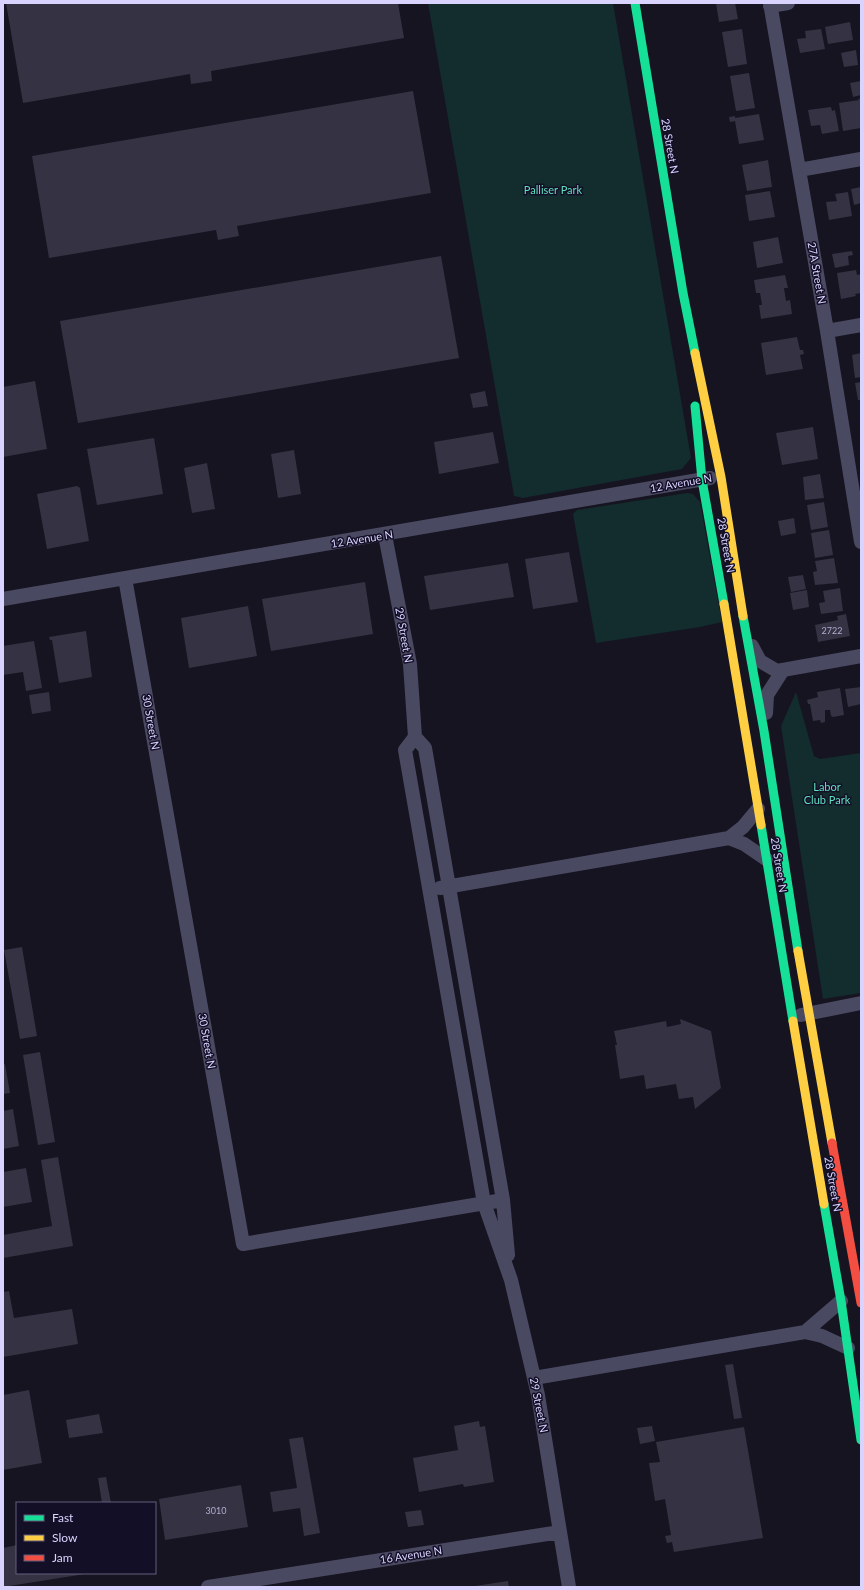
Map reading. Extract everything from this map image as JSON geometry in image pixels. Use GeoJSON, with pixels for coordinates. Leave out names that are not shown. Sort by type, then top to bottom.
{"type":"FeatureCollection","features":[{"type":"Feature","properties":{"kind":"main road","name":"28 Street N"},"geometry":{"type":"LineString","coordinates":[[635,3],[683,293],[721,477],[746,634],[764,731],[808,1012],[861,1303]]}},
{"type":"Feature","properties":{"kind":"main road","name":"28 Street N"},"geometry":{"type":"LineString","coordinates":[[683,293],[702,480],[841,1301],[861,1440]]}},
{"type":"Feature","properties":{"kind":"street"},"geometry":{"type":"LineString","coordinates":[[770,5],[788,3]]}},
{"type":"Feature","properties":{"kind":"street","name":"27A Street N"},"geometry":{"type":"LineString","coordinates":[[770,5],[856,491],[861,542]]}},
{"type":"Feature","properties":{"kind":"street"},"geometry":{"type":"LineString","coordinates":[[799,170],[861,159]]}},
{"type":"Feature","properties":{"kind":"street"},"geometry":{"type":"LineString","coordinates":[[827,331],[861,326]]}},
{"type":"Feature","properties":{"kind":"street","name":"12 Avenue N"},"geometry":{"type":"LineString","coordinates":[[3,599],[721,477]]}},
{"type":"Feature","properties":{"kind":"street","name":"29 Street N"},"geometry":{"type":"LineString","coordinates":[[385,535],[410,664],[415,737]]}},
{"type":"Feature","properties":{"kind":"street","name":"30 Street N"},"geometry":{"type":"LineString","coordinates":[[125,578],[243,1244],[503,1200]]}},
{"type":"Feature","properties":{"kind":"street"},"geometry":{"type":"LineString","coordinates":[[746,634],[760,661],[777,671],[861,656]]}},
{"type":"Feature","properties":{"kind":"street"},"geometry":{"type":"LineString","coordinates":[[764,731],[767,695],[783,670]]}},
{"type":"Feature","properties":{"kind":"street"},"geometry":{"type":"LineString","coordinates":[[415,737],[425,748],[503,1200],[511,1280],[484,1203],[405,750],[415,737]]}},
{"type":"Feature","properties":{"kind":"street"},"geometry":{"type":"LineString","coordinates":[[430,890],[729,838],[743,827],[758,809]]}},
{"type":"Feature","properties":{"kind":"street"},"geometry":{"type":"LineString","coordinates":[[729,838],[744,844],[766,859]]}},
{"type":"Feature","properties":{"kind":"street"},"geometry":{"type":"LineString","coordinates":[[792,1018],[808,1012],[861,1003]]}},
{"type":"Feature","properties":{"kind":"street","name":"29 Street N"},"geometry":{"type":"LineString","coordinates":[[511,1280],[534,1378],[560,1532]]}},
{"type":"Feature","properties":{"kind":"street"},"geometry":{"type":"LineString","coordinates":[[805,1332],[841,1301]]}},
{"type":"Feature","properties":{"kind":"street"},"geometry":{"type":"LineString","coordinates":[[534,1378],[805,1332],[822,1336],[848,1348]]}},
{"type":"Feature","properties":{"kind":"street"},"geometry":{"type":"LineString","coordinates":[[560,1532],[569,1587]]}},
{"type":"Feature","properties":{"kind":"street","name":"16 Avenue N"},"geometry":{"type":"LineString","coordinates":[[208,1587],[560,1532]]}},
{"type":"Feature","properties":{"kind":"green space","name":"Palliser Park"},"geometry":{"type":"Polygon","coordinates":[[[428,3],[613,3],[691,458],[682,469],[523,498],[514,496],[428,3]]]}},
{"type":"Feature","properties":{"kind":"green space"},"geometry":{"type":"Polygon","coordinates":[[[687,493],[693,494],[700,502],[722,622],[700,627],[596,643],[573,514],[577,510],[687,493]]]}},
{"type":"Feature","properties":{"kind":"green space","name":"Labor Club Park"},"geometry":{"type":"Polygon","coordinates":[[[796,692],[814,756],[820,759],[861,753],[861,993],[823,999],[781,726],[796,692]]]}},
{"type":"Feature","properties":{"kind":"building"},"geometry":{"type":"Polygon","coordinates":[[[6,3],[398,3],[404,38],[211,71],[212,81],[191,84],[190,74],[23,103],[6,3]]]}},
{"type":"Feature","properties":{"kind":"building"},"geometry":{"type":"Polygon","coordinates":[[[716,3],[735,3],[738,19],[719,22],[716,3]]]}},
{"type":"Feature","properties":{"kind":"building"},"geometry":{"type":"Polygon","coordinates":[[[850,22],[853,40],[828,44],[825,27],[850,22]]]}},
{"type":"Feature","properties":{"kind":"building"},"geometry":{"type":"Polygon","coordinates":[[[742,29],[747,64],[728,67],[722,32],[742,29]]]}},
{"type":"Feature","properties":{"kind":"building"},"geometry":{"type":"Polygon","coordinates":[[[821,29],[825,49],[800,53],[797,39],[806,38],[805,31],[821,29]]]}},
{"type":"Feature","properties":{"kind":"building"},"geometry":{"type":"Polygon","coordinates":[[[856,50],[858,65],[844,67],[841,53],[856,50]]]}},
{"type":"Feature","properties":{"kind":"building"},"geometry":{"type":"Polygon","coordinates":[[[749,73],[755,108],[736,111],[730,76],[749,73]]]}},
{"type":"Feature","properties":{"kind":"building"},"geometry":{"type":"Polygon","coordinates":[[[861,81],[861,95],[853,97],[850,83],[861,81]]]}},
{"type":"Feature","properties":{"kind":"building"},"geometry":{"type":"Polygon","coordinates":[[[413,91],[431,193],[237,226],[239,236],[218,240],[216,230],[49,258],[32,156],[413,91]]]}},
{"type":"Feature","properties":{"kind":"building"},"geometry":{"type":"Polygon","coordinates":[[[861,98],[861,128],[843,131],[839,103],[859,100],[858,99],[861,98]]]}},
{"type":"Feature","properties":{"kind":"building"},"geometry":{"type":"Polygon","coordinates":[[[831,107],[832,111],[835,110],[839,131],[822,134],[820,125],[811,126],[808,110],[831,107]]]}},
{"type":"Feature","properties":{"kind":"building"},"geometry":{"type":"Polygon","coordinates":[[[759,114],[764,140],[739,144],[735,121],[730,122],[729,117],[735,116],[735,118],[759,114]]]}},
{"type":"Feature","properties":{"kind":"building"},"geometry":{"type":"Polygon","coordinates":[[[768,160],[772,187],[747,191],[742,165],[768,160]]]}},
{"type":"Feature","properties":{"kind":"building"},"geometry":{"type":"Polygon","coordinates":[[[861,187],[861,203],[854,205],[851,189],[861,187]]]}},
{"type":"Feature","properties":{"kind":"building"},"geometry":{"type":"Polygon","coordinates":[[[770,191],[775,217],[749,221],[745,195],[770,191]]]}},
{"type":"Feature","properties":{"kind":"building"},"geometry":{"type":"Polygon","coordinates":[[[848,192],[852,216],[829,220],[826,202],[837,201],[835,194],[848,192]]]}},
{"type":"Feature","properties":{"kind":"building"},"geometry":{"type":"Polygon","coordinates":[[[778,237],[783,263],[757,268],[753,242],[778,237]]]}},
{"type":"Feature","properties":{"kind":"building"},"geometry":{"type":"Polygon","coordinates":[[[852,251],[853,255],[848,256],[849,265],[835,268],[832,254],[852,251]]]}},
{"type":"Feature","properties":{"kind":"building"},"geometry":{"type":"Polygon","coordinates":[[[441,256],[459,358],[78,423],[60,321],[441,256]]]}},
{"type":"Feature","properties":{"kind":"building"},"geometry":{"type":"Polygon","coordinates":[[[856,270],[857,275],[861,274],[861,293],[855,294],[856,296],[841,299],[837,273],[856,270]]]}},
{"type":"Feature","properties":{"kind":"building"},"geometry":{"type":"Polygon","coordinates":[[[785,275],[788,288],[784,288],[786,301],[790,300],[792,314],[761,319],[759,305],[762,305],[760,293],[756,293],[754,280],[785,275]]]}},
{"type":"Feature","properties":{"kind":"building"},"geometry":{"type":"Polygon","coordinates":[[[797,337],[800,350],[803,350],[804,354],[800,355],[803,369],[766,375],[761,343],[797,337]]]}},
{"type":"Feature","properties":{"kind":"building"},"geometry":{"type":"Polygon","coordinates":[[[861,353],[861,377],[855,378],[852,355],[861,353]]]}},
{"type":"Feature","properties":{"kind":"building"},"geometry":{"type":"Polygon","coordinates":[[[35,381],[47,449],[3,457],[3,387],[35,381]]]}},
{"type":"Feature","properties":{"kind":"building"},"geometry":{"type":"Polygon","coordinates":[[[861,382],[861,400],[858,400],[855,383],[861,382]]]}},
{"type":"Feature","properties":{"kind":"building"},"geometry":{"type":"Polygon","coordinates":[[[485,391],[488,406],[473,408],[470,394],[485,391]]]}},
{"type":"Feature","properties":{"kind":"building"},"geometry":{"type":"Polygon","coordinates":[[[813,427],[818,459],[782,465],[776,433],[813,427]]]}},
{"type":"Feature","properties":{"kind":"building"},"geometry":{"type":"Polygon","coordinates":[[[493,432],[499,463],[439,474],[434,442],[493,432]]]}},
{"type":"Feature","properties":{"kind":"building"},"geometry":{"type":"Polygon","coordinates":[[[154,438],[163,494],[97,505],[87,449],[154,438]]]}},
{"type":"Feature","properties":{"kind":"building"},"geometry":{"type":"Polygon","coordinates":[[[294,450],[301,494],[278,498],[271,454],[294,450]]]}},
{"type":"Feature","properties":{"kind":"building"},"geometry":{"type":"Polygon","coordinates":[[[207,463],[215,509],[192,513],[184,468],[207,463]]]}},
{"type":"Feature","properties":{"kind":"building"},"geometry":{"type":"Polygon","coordinates":[[[820,474],[824,498],[805,500],[803,477],[820,474]]]}},
{"type":"Feature","properties":{"kind":"building"},"geometry":{"type":"Polygon","coordinates":[[[77,486],[80,488],[89,541],[47,549],[37,494],[77,486]]]}},
{"type":"Feature","properties":{"kind":"building"},"geometry":{"type":"Polygon","coordinates":[[[824,502],[828,527],[811,530],[807,505],[824,502]]]}},
{"type":"Feature","properties":{"kind":"building"},"geometry":{"type":"Polygon","coordinates":[[[794,518],[796,533],[781,536],[778,521],[794,518]]]}},
{"type":"Feature","properties":{"kind":"building"},"geometry":{"type":"Polygon","coordinates":[[[829,530],[833,555],[815,558],[811,533],[829,530]]]}},
{"type":"Feature","properties":{"kind":"building"},"geometry":{"type":"Polygon","coordinates":[[[569,552],[578,602],[533,609],[525,559],[569,552]]]}},
{"type":"Feature","properties":{"kind":"building"},"geometry":{"type":"Polygon","coordinates":[[[834,558],[838,583],[815,585],[813,572],[817,571],[815,561],[834,558]]]}},
{"type":"Feature","properties":{"kind":"building"},"geometry":{"type":"Polygon","coordinates":[[[508,563],[514,597],[430,610],[424,576],[508,563]]]}},
{"type":"Feature","properties":{"kind":"building"},"geometry":{"type":"Polygon","coordinates":[[[803,575],[806,589],[791,592],[788,577],[803,575]]]}},
{"type":"Feature","properties":{"kind":"building"},"geometry":{"type":"Polygon","coordinates":[[[365,582],[373,634],[271,651],[262,599],[365,582]]]}},
{"type":"Feature","properties":{"kind":"building"},"geometry":{"type":"Polygon","coordinates":[[[840,588],[843,611],[821,614],[819,603],[825,602],[823,591],[840,588]]]}},
{"type":"Feature","properties":{"kind":"building"},"geometry":{"type":"Polygon","coordinates":[[[807,590],[809,607],[793,610],[790,593],[807,590]]]}},
{"type":"Feature","properties":{"kind":"building"},"geometry":{"type":"Polygon","coordinates":[[[248,606],[257,656],[189,668],[181,618],[248,606]]]}},
{"type":"Feature","properties":{"kind":"building"},"geometry":{"type":"Polygon","coordinates":[[[846,614],[850,636],[818,642],[815,625],[838,620],[837,616],[846,614]]]}},
{"type":"Feature","properties":{"kind":"building"},"geometry":{"type":"Polygon","coordinates":[[[86,631],[92,677],[59,683],[52,640],[50,640],[49,637],[86,631]]]}},
{"type":"Feature","properties":{"kind":"building"},"geometry":{"type":"Polygon","coordinates":[[[34,641],[42,688],[26,691],[23,672],[3,675],[3,646],[34,641]]]}},
{"type":"Feature","properties":{"kind":"building"},"geometry":{"type":"Polygon","coordinates":[[[861,687],[861,704],[848,707],[845,689],[861,687]]]}},
{"type":"Feature","properties":{"kind":"building"},"geometry":{"type":"Polygon","coordinates":[[[840,688],[844,715],[833,717],[831,716],[830,710],[825,710],[825,722],[821,723],[820,720],[813,721],[810,704],[808,704],[807,700],[818,697],[817,692],[840,688]]]}},
{"type":"Feature","properties":{"kind":"building"},"geometry":{"type":"Polygon","coordinates":[[[49,692],[51,711],[32,714],[29,695],[49,692]]]}},
{"type":"Feature","properties":{"kind":"building"},"geometry":{"type":"Polygon","coordinates":[[[22,947],[37,1036],[20,1039],[4,950],[22,947]]]}},
{"type":"Feature","properties":{"kind":"building"},"geometry":{"type":"Polygon","coordinates":[[[680,1019],[711,1031],[721,1088],[695,1109],[693,1097],[679,1099],[676,1084],[646,1089],[644,1075],[620,1079],[615,1045],[617,1045],[614,1031],[666,1021],[667,1027],[681,1024],[680,1019]]]}},
{"type":"Feature","properties":{"kind":"building"},"geometry":{"type":"Polygon","coordinates":[[[40,1052],[55,1142],[38,1145],[23,1055],[40,1052]]]}},
{"type":"Feature","properties":{"kind":"building"},"geometry":{"type":"Polygon","coordinates":[[[5,1064],[10,1093],[3,1094],[3,1065],[5,1064]]]}},
{"type":"Feature","properties":{"kind":"building"},"geometry":{"type":"Polygon","coordinates":[[[13,1109],[19,1146],[3,1149],[3,1111],[13,1109]]]}},
{"type":"Feature","properties":{"kind":"building"},"geometry":{"type":"Polygon","coordinates":[[[58,1157],[73,1246],[3,1258],[3,1235],[52,1226],[41,1160],[58,1157]]]}},
{"type":"Feature","properties":{"kind":"building"},"geometry":{"type":"Polygon","coordinates":[[[26,1168],[32,1202],[3,1207],[3,1172],[26,1168]]]}},
{"type":"Feature","properties":{"kind":"building"},"geometry":{"type":"Polygon","coordinates":[[[9,1291],[14,1318],[72,1309],[78,1344],[3,1357],[3,1292],[9,1291]]]}},
{"type":"Feature","properties":{"kind":"building"},"geometry":{"type":"Polygon","coordinates":[[[733,1364],[742,1418],[734,1419],[725,1365],[733,1364]]]}},
{"type":"Feature","properties":{"kind":"building"},"geometry":{"type":"Polygon","coordinates":[[[29,1390],[42,1463],[3,1470],[3,1395],[29,1390]]]}},
{"type":"Feature","properties":{"kind":"building"},"geometry":{"type":"Polygon","coordinates":[[[99,1414],[103,1433],[69,1438],[66,1420],[99,1414]]]}},
{"type":"Feature","properties":{"kind":"building"},"geometry":{"type":"Polygon","coordinates":[[[479,1421],[480,1427],[485,1426],[494,1482],[464,1487],[463,1484],[419,1492],[413,1458],[458,1450],[454,1426],[479,1421]]]}},
{"type":"Feature","properties":{"kind":"building"},"geometry":{"type":"Polygon","coordinates":[[[652,1426],[655,1441],[640,1444],[637,1428],[652,1426]]]}},
{"type":"Feature","properties":{"kind":"building"},"geometry":{"type":"Polygon","coordinates":[[[744,1427],[763,1538],[674,1552],[672,1542],[667,1543],[665,1536],[671,1535],[665,1499],[655,1501],[649,1463],[660,1462],[656,1442],[744,1427]]]}},
{"type":"Feature","properties":{"kind":"building"},"geometry":{"type":"Polygon","coordinates":[[[303,1437],[320,1533],[304,1536],[300,1508],[273,1512],[270,1492],[297,1488],[289,1439],[303,1437]]]}},
{"type":"Feature","properties":{"kind":"building"},"geometry":{"type":"Polygon","coordinates":[[[106,1477],[111,1502],[102,1502],[98,1478],[106,1477]]]}},
{"type":"Feature","properties":{"kind":"building"},"geometry":{"type":"Polygon","coordinates":[[[241,1485],[248,1527],[165,1540],[159,1499],[241,1485]]]}},
{"type":"Feature","properties":{"kind":"building"},"geometry":{"type":"Polygon","coordinates":[[[421,1510],[424,1525],[408,1527],[405,1512],[421,1510]]]}},
{"type":"Feature","properties":{"kind":"building"},"geometry":{"type":"Polygon","coordinates":[[[16,1545],[16,1574],[85,1574],[3,1587],[3,1548],[16,1545]]]}},
{"type":"Feature","properties":{"kind":"building"},"geometry":{"type":"Polygon","coordinates":[[[508,1581],[509,1587],[475,1587],[475,1586],[508,1581]]]}},
{"type":"Feature","properties":{"kind":"traffic: fast"},"geometry":{"type":"LineString","coordinates":[[635,3],[683,293],[695,353]]}},
{"type":"Feature","properties":{"kind":"traffic: fast"},"geometry":{"type":"LineString","coordinates":[[695,406],[702,480],[724,604]]}},
{"type":"Feature","properties":{"kind":"traffic: fast"},"geometry":{"type":"LineString","coordinates":[[743,616],[764,731],[798,951]]}},
{"type":"Feature","properties":{"kind":"traffic: fast"},"geometry":{"type":"LineString","coordinates":[[761,825],[793,1021]]}},
{"type":"Feature","properties":{"kind":"traffic: fast"},"geometry":{"type":"LineString","coordinates":[[824,1204],[841,1301],[861,1440]]}},
{"type":"Feature","properties":{"kind":"traffic: slow"},"geometry":{"type":"LineString","coordinates":[[695,353],[721,477],[743,616]]}},
{"type":"Feature","properties":{"kind":"traffic: slow"},"geometry":{"type":"LineString","coordinates":[[724,604],[761,825]]}},
{"type":"Feature","properties":{"kind":"traffic: slow"},"geometry":{"type":"LineString","coordinates":[[798,951],[832,1143]]}},
{"type":"Feature","properties":{"kind":"traffic: slow"},"geometry":{"type":"LineString","coordinates":[[793,1021],[824,1204]]}},
{"type":"Feature","properties":{"kind":"traffic: jam"},"geometry":{"type":"LineString","coordinates":[[832,1143],[861,1303]]}}]}
